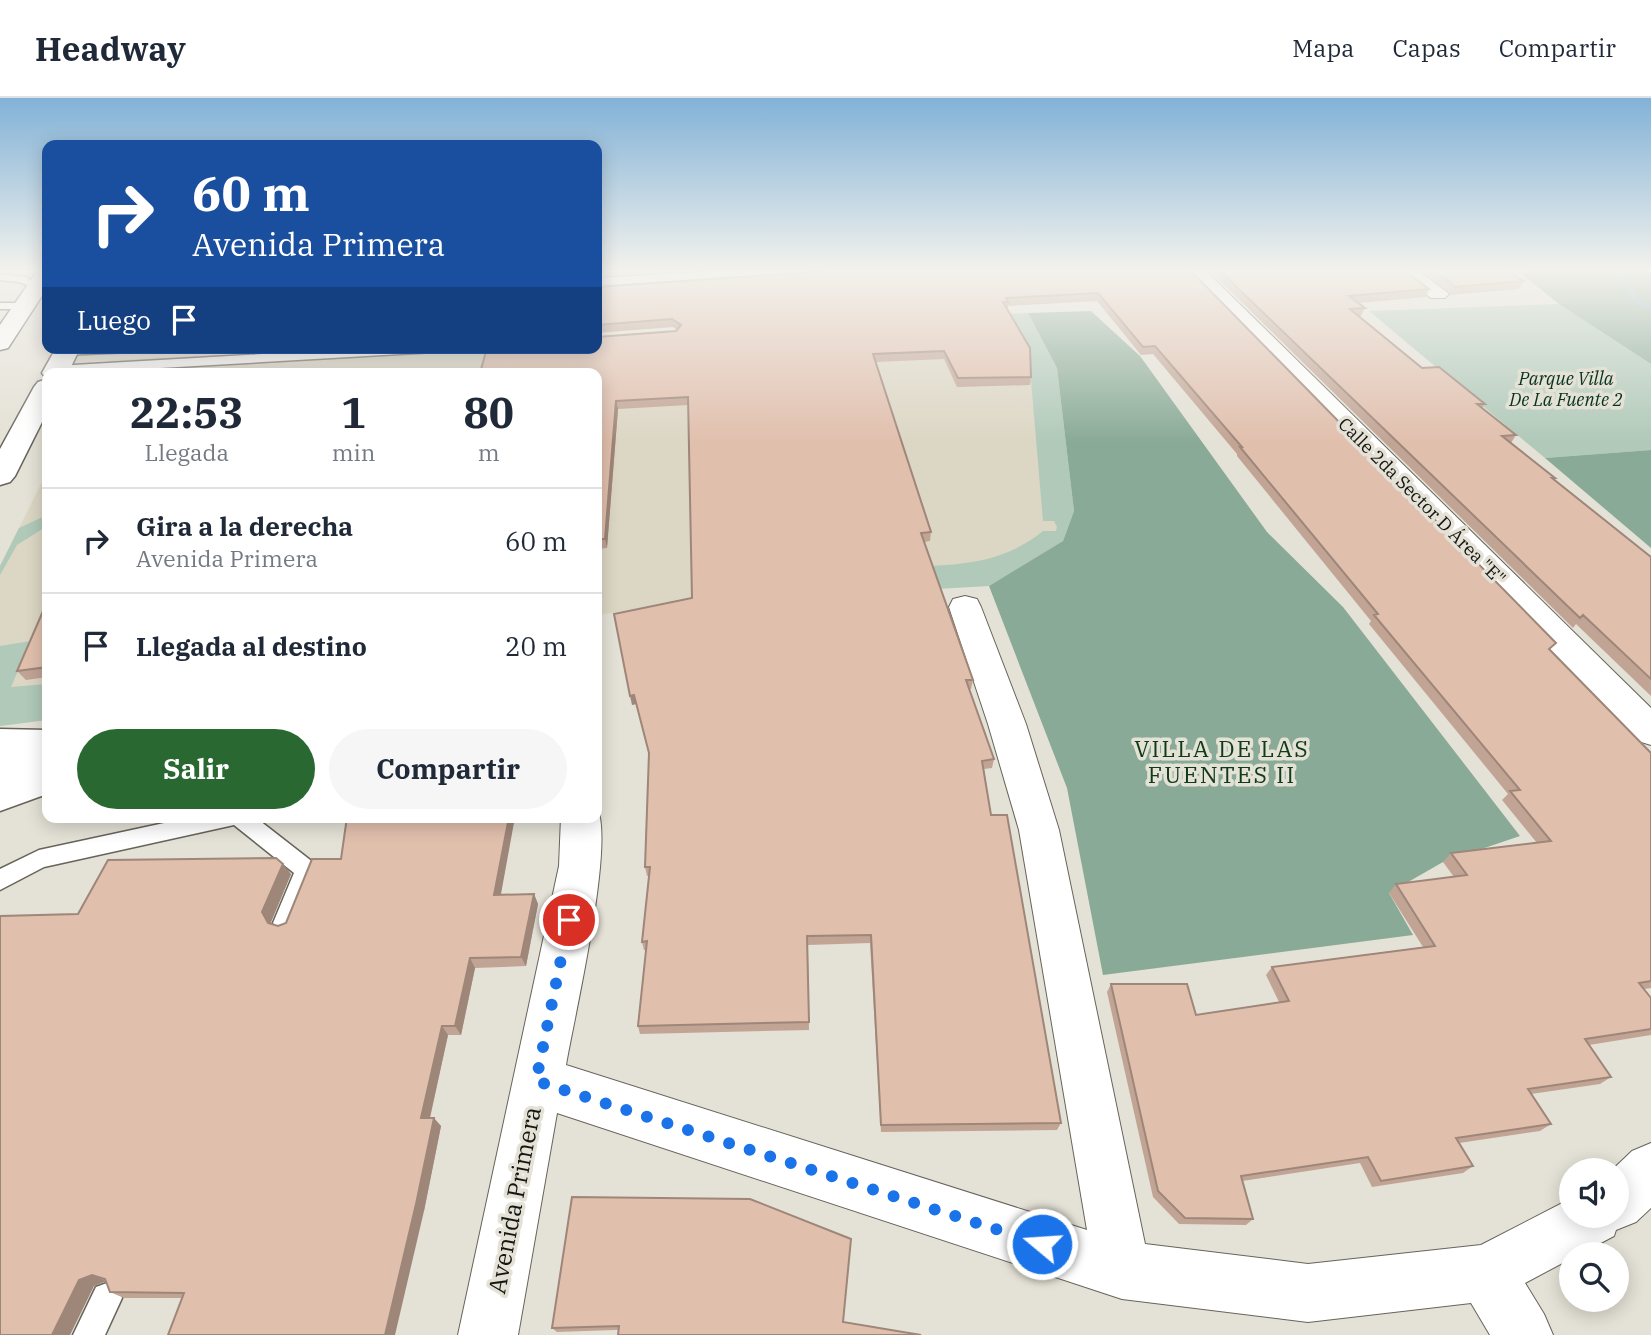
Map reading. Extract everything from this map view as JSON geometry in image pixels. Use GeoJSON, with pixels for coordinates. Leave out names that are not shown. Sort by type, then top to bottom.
{"type":"FeatureCollection","features":[{"type":"Feature","properties":{"kind":"main road"},"geometry":{"type":"LineString","coordinates":[[0,343],[10,328]]}},
{"type":"Feature","properties":{"kind":"main road"},"geometry":{"type":"LineString","coordinates":[[0,476],[42,398]]}},
{"type":"Feature","properties":{"kind":"main road"},"geometry":{"type":"LineString","coordinates":[[0,744],[42,746]]}},
{"type":"Feature","properties":{"kind":"main road"},"geometry":{"type":"LineString","coordinates":[[0,795],[42,778]]}},
{"type":"Feature","properties":{"kind":"street","name":"Calle 2da Sector D Área \"E\""},"geometry":{"type":"LineString","coordinates":[[1251,328],[1651,731]]}},
{"type":"Feature","properties":{"kind":"street"},"geometry":{"type":"LineString","coordinates":[[965,607],[1007,724],[1039,830],[1122,1270]]}},
{"type":"Feature","properties":{"kind":"street"},"geometry":{"type":"LineString","coordinates":[[0,772],[42,763]]}},
{"type":"Feature","properties":{"kind":"street","name":"Avenida Primera"},"geometry":{"type":"LineString","coordinates":[[488,1335],[580,866],[581,823]]}},
{"type":"Feature","properties":{"kind":"street"},"geometry":{"type":"LineString","coordinates":[[536,1081],[1122,1270],[1308,1293],[1486,1273],[1571,1228]]}},
{"type":"Feature","properties":{"kind":"street"},"geometry":{"type":"LineString","coordinates":[[1629,1191],[1651,1170]]}},
{"type":"Feature","properties":{"kind":"street"},"geometry":{"type":"LineString","coordinates":[[1486,1273],[1523,1335]]}},
{"type":"Feature","properties":{"kind":"lane"},"geometry":{"type":"LineString","coordinates":[[59,366],[108,354]]}},
{"type":"Feature","properties":{"kind":"lane"},"geometry":{"type":"LineString","coordinates":[[59,366],[310,354]]}},
{"type":"Feature","properties":{"kind":"lane"},"geometry":{"type":"LineString","coordinates":[[0,880],[39,859],[205,823]]}},
{"type":"Feature","properties":{"kind":"lane"},"geometry":{"type":"LineString","coordinates":[[247,823],[306,870],[285,923]]}},
{"type":"Feature","properties":{"kind":"lane"},"geometry":{"type":"LineString","coordinates":[[89,1335],[107,1298]]}},
{"type":"Feature","properties":{"kind":"shaded area"},"geometry":{"type":"Polygon","coordinates":[[[752,328],[1030,328],[1063,541],[989,586],[742,595],[602,614],[602,368],[106,368],[111,360],[240,354],[602,354],[602,336],[752,328]]]}},
{"type":"Feature","properties":{"kind":"shaded area"},"geometry":{"type":"Polygon","coordinates":[[[42,482],[42,721],[0,726],[0,566],[42,482]]]}},
{"type":"Feature","properties":{"kind":"green space"},"geometry":{"type":"Polygon","coordinates":[[[1012,328],[1036,328],[1057,368],[1074,511],[1063,541],[989,586],[936,589],[900,568],[975,562],[1010,551],[1043,531],[1056,531],[1054,521],[1043,521],[1029,357],[1012,328]]]}},
{"type":"Feature","properties":{"kind":"green space"},"geometry":{"type":"Polygon","coordinates":[[[1036,328],[1109,328],[1140,356],[1267,532],[1343,607],[1520,836],[1443,862],[1389,893],[1413,935],[1103,975],[1067,788],[989,586],[1063,541],[1074,511],[1057,368],[1036,328]]]}},
{"type":"Feature","properties":{"kind":"green space","name":"Parque Villa De La Fuente 2"},"geometry":{"type":"Polygon","coordinates":[[[1389,328],[1595,328],[1651,364],[1651,450],[1545,458],[1389,328]]]}},
{"type":"Feature","properties":{"kind":"green space"},"geometry":{"type":"Polygon","coordinates":[[[1595,328],[1651,328],[1651,364],[1595,328]]]}},
{"type":"Feature","properties":{"kind":"green space"},"geometry":{"type":"Polygon","coordinates":[[[1651,450],[1651,548],[1545,458],[1651,450]]]}},
{"type":"Feature","properties":{"kind":"green space"},"geometry":{"type":"Polygon","coordinates":[[[42,517],[42,529],[17,545],[0,575],[0,566],[19,528],[42,517]]]}},
{"type":"Feature","properties":{"kind":"green space"},"geometry":{"type":"Polygon","coordinates":[[[31,641],[11,687],[42,684],[42,721],[0,726],[0,646],[31,641]]]}},
{"type":"Feature","properties":{"kind":"building"},"geometry":{"type":"Polygon","coordinates":[[[679,328],[1018,328],[1030,348],[1031,377],[958,378],[944,351],[873,354],[931,532],[921,533],[973,680],[966,680],[994,759],[982,761],[991,815],[1007,815],[1061,1123],[881,1125],[871,935],[807,936],[809,1022],[638,1026],[647,941],[642,942],[650,867],[645,867],[649,753],[634,695],[630,696],[614,614],[692,598],[688,397],[616,401],[605,539],[602,539],[602,368],[481,368],[485,354],[602,354],[602,337],[676,331],[679,328]]]}},
{"type":"Feature","properties":{"kind":"building"},"geometry":{"type":"Polygon","coordinates":[[[1127,328],[1247,328],[1556,643],[1549,649],[1651,753],[1651,981],[1639,983],[1651,998],[1651,1029],[1585,1039],[1611,1077],[1528,1089],[1551,1124],[1456,1138],[1473,1166],[1381,1181],[1368,1157],[1241,1176],[1253,1219],[1185,1218],[1158,1191],[1111,984],[1187,984],[1196,1015],[1289,1001],[1272,967],[1435,946],[1396,884],[1467,875],[1451,853],[1551,841],[1510,791],[1520,790],[1374,615],[1378,614],[1242,447],[1155,346],[1143,347],[1127,328]]]}},
{"type":"Feature","properties":{"kind":"building"},"geometry":{"type":"Polygon","coordinates":[[[1279,328],[1373,328],[1422,368],[1439,367],[1485,404],[1477,404],[1516,435],[1502,436],[1651,557],[1651,679],[1583,615],[1580,618],[1279,328]]]}},
{"type":"Feature","properties":{"kind":"building"},"geometry":{"type":"Polygon","coordinates":[[[42,614],[42,668],[17,671],[42,614]]]}},
{"type":"Feature","properties":{"kind":"building"},"geometry":{"type":"Polygon","coordinates":[[[346,823],[508,823],[494,895],[534,894],[521,957],[470,958],[455,1026],[442,1026],[421,1118],[434,1118],[385,1335],[168,1335],[184,1293],[110,1292],[105,1279],[92,1275],[79,1280],[52,1335],[0,1335],[0,916],[78,914],[108,860],[276,858],[283,864],[262,912],[268,923],[278,926],[286,923],[312,859],[341,859],[346,823]]]}},
{"type":"Feature","properties":{"kind":"building"},"geometry":{"type":"Polygon","coordinates":[[[572,1197],[750,1199],[851,1239],[843,1322],[921,1335],[618,1335],[619,1326],[552,1328],[572,1197]]]}},
{"type":"Feature","properties":{"kind":"district","name":"VILLA DE LAS FUENTES II"},"geometry":{"type":"Point","coordinates":[1222,761]}},
{"type":"Feature","properties":{"kind":"route"},"geometry":{"type":"LineString","coordinates":[[569,920],[536,1081],[1042,1244]]}}]}
